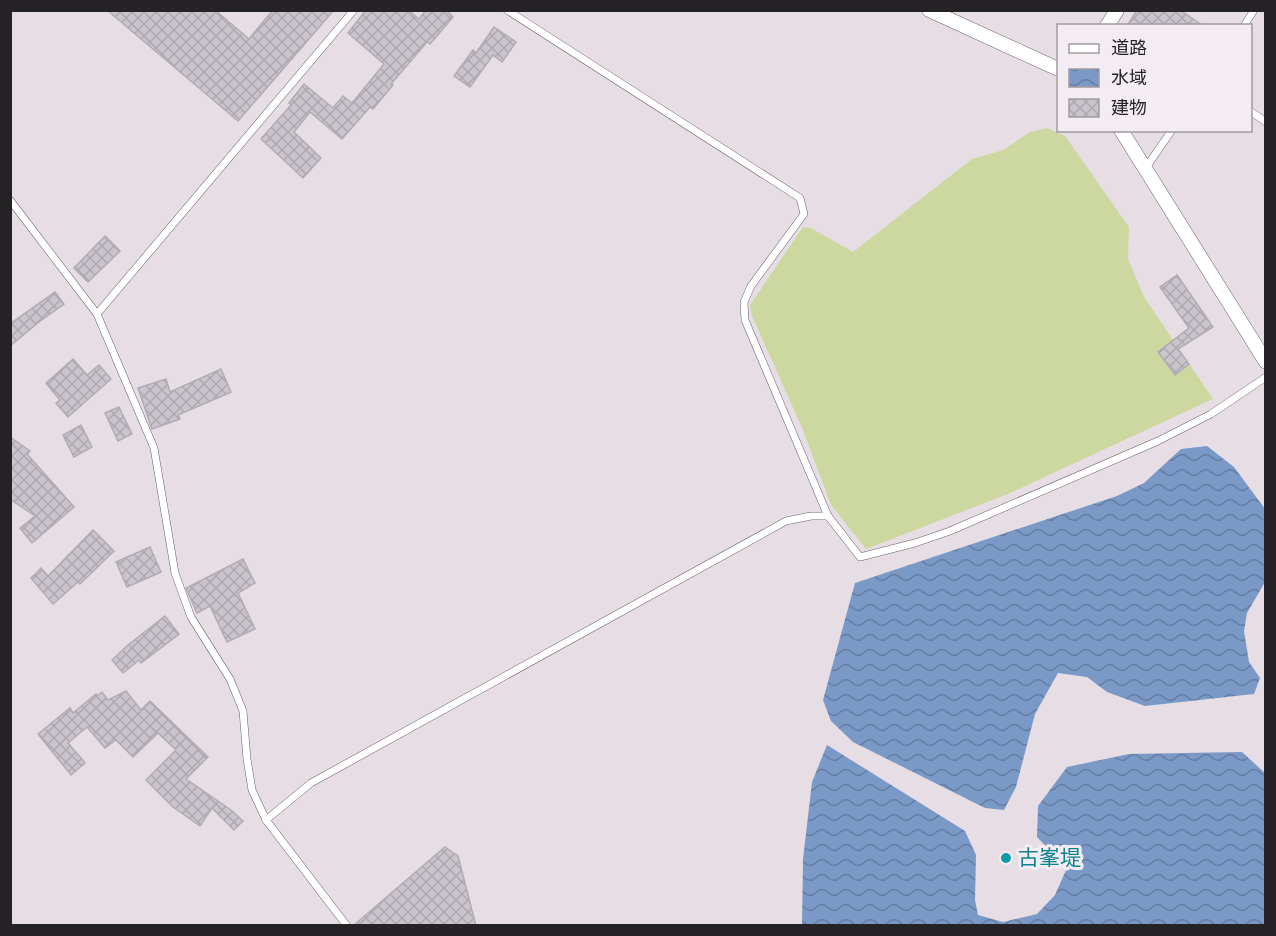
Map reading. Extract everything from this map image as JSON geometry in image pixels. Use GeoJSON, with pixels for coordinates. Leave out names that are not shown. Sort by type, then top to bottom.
{"type":"FeatureCollection","features":[{"type":"Feature","properties":{"kind":"street"},"geometry":{"type":"LineString","coordinates":[[929,10],[1057,68]]}},
{"type":"Feature","properties":{"kind":"street"},"geometry":{"type":"LineString","coordinates":[[1108,24],[1117,10]]}},
{"type":"Feature","properties":{"kind":"street"},"geometry":{"type":"LineString","coordinates":[[1122,132],[1266,362]]}},
{"type":"Feature","properties":{"kind":"lane"},"geometry":{"type":"LineString","coordinates":[[98,314],[354,10]]}},
{"type":"Feature","properties":{"kind":"lane"},"geometry":{"type":"LineString","coordinates":[[507,10],[800,198],[804,214],[751,286],[744,302],[745,320],[828,516],[860,557],[915,543],[950,531],[1158,441],[1211,414],[1266,377]]}},
{"type":"Feature","properties":{"kind":"lane"},"geometry":{"type":"LineString","coordinates":[[1245,24],[1254,10]]}},
{"type":"Feature","properties":{"kind":"lane"},"geometry":{"type":"LineString","coordinates":[[1252,112],[1266,122]]}},
{"type":"Feature","properties":{"kind":"lane"},"geometry":{"type":"LineString","coordinates":[[1145,169],[1171,132]]}},
{"type":"Feature","properties":{"kind":"lane"},"geometry":{"type":"LineString","coordinates":[[10,200],[98,314],[154,448],[175,573],[191,617],[230,679],[243,711],[246,759],[252,790],[266,820],[347,926]]}},
{"type":"Feature","properties":{"kind":"lane"},"geometry":{"type":"LineString","coordinates":[[266,820],[321,777],[786,521],[811,516],[828,516]]}},
{"type":"Feature","properties":{"kind":"green space"},"geometry":{"type":"Polygon","coordinates":[[[1047,128],[1065,136],[1129,227],[1128,259],[1144,297],[1213,399],[1008,494],[866,549],[831,505],[803,430],[752,316],[750,305],[803,227],[811,228],[853,252],[972,159],[1003,150],[1030,132],[1047,128]]]}},
{"type":"Feature","properties":{"kind":"water"},"geometry":{"type":"Polygon","coordinates":[[[1207,446],[1234,467],[1265,509],[1265,582],[1247,613],[1244,631],[1249,662],[1260,678],[1254,694],[1145,706],[1107,692],[1087,677],[1058,673],[1035,714],[1016,787],[1004,810],[985,808],[853,742],[831,721],[823,700],[855,583],[1117,496],[1144,483],[1181,449],[1207,446]]]}},
{"type":"Feature","properties":{"kind":"water"},"geometry":{"type":"Polygon","coordinates":[[[827,745],[965,831],[976,855],[975,900],[978,915],[1003,922],[1037,914],[1055,895],[1067,868],[1037,837],[1038,806],[1067,767],[1129,754],[1242,752],[1265,773],[1265,925],[802,925],[803,859],[812,782],[827,745]]]}},
{"type":"Feature","properties":{"kind":"building"},"geometry":{"type":"Polygon","coordinates":[[[107,10],[215,10],[249,39],[273,10],[334,10],[238,121],[107,10]]]}},
{"type":"Feature","properties":{"kind":"building"},"geometry":{"type":"Polygon","coordinates":[[[366,10],[408,10],[419,19],[426,10],[446,10],[453,17],[430,44],[427,42],[373,109],[370,107],[342,139],[310,112],[294,132],[321,158],[303,178],[261,139],[291,105],[289,103],[304,84],[333,108],[343,96],[352,103],[384,64],[348,33],[366,10]]]}},
{"type":"Feature","properties":{"kind":"building"},"geometry":{"type":"Polygon","coordinates":[[[1137,10],[1180,10],[1200,24],[1128,24],[1137,10]]]}},
{"type":"Feature","properties":{"kind":"building"},"geometry":{"type":"Polygon","coordinates":[[[494,27],[516,42],[502,62],[493,55],[470,87],[454,76],[473,50],[476,53],[494,27]]]}},
{"type":"Feature","properties":{"kind":"building"},"geometry":{"type":"Polygon","coordinates":[[[105,236],[120,251],[88,282],[74,268],[105,236]]]}},
{"type":"Feature","properties":{"kind":"building"},"geometry":{"type":"Polygon","coordinates":[[[1177,275],[1213,327],[1178,349],[1189,364],[1175,375],[1158,352],[1189,328],[1160,287],[1177,275]]]}},
{"type":"Feature","properties":{"kind":"building"},"geometry":{"type":"Polygon","coordinates":[[[55,292],[64,304],[10,346],[10,324],[55,292]]]}},
{"type":"Feature","properties":{"kind":"building"},"geometry":{"type":"Polygon","coordinates":[[[73,359],[87,375],[99,365],[111,379],[68,417],[56,403],[60,400],[46,383],[73,359]]]}},
{"type":"Feature","properties":{"kind":"building"},"geometry":{"type":"Polygon","coordinates":[[[221,369],[231,392],[178,415],[180,419],[152,429],[138,388],[166,379],[170,392],[221,369]]]}},
{"type":"Feature","properties":{"kind":"building"},"geometry":{"type":"Polygon","coordinates":[[[119,407],[132,434],[118,441],[105,413],[119,407]]]}},
{"type":"Feature","properties":{"kind":"building"},"geometry":{"type":"Polygon","coordinates":[[[81,425],[92,447],[74,457],[63,435],[81,425]]]}},
{"type":"Feature","properties":{"kind":"building"},"geometry":{"type":"Polygon","coordinates":[[[10,437],[30,451],[27,454],[74,507],[32,543],[20,528],[35,516],[10,499],[10,437]]]}},
{"type":"Feature","properties":{"kind":"building"},"geometry":{"type":"Polygon","coordinates":[[[93,530],[114,551],[80,584],[78,582],[53,604],[31,578],[41,568],[48,576],[93,530]]]}},
{"type":"Feature","properties":{"kind":"building"},"geometry":{"type":"Polygon","coordinates":[[[150,547],[161,572],[127,587],[116,562],[150,547]]]}},
{"type":"Feature","properties":{"kind":"building"},"geometry":{"type":"Polygon","coordinates":[[[243,559],[255,583],[238,593],[255,629],[227,642],[210,606],[197,613],[186,588],[243,559]]]}},
{"type":"Feature","properties":{"kind":"building"},"geometry":{"type":"Polygon","coordinates":[[[165,616],[179,634],[141,663],[139,660],[123,673],[112,660],[165,616]]]}},
{"type":"Feature","properties":{"kind":"building"},"geometry":{"type":"Polygon","coordinates":[[[126,691],[141,710],[150,701],[208,757],[186,779],[243,821],[234,830],[212,808],[200,826],[173,807],[146,780],[176,750],[158,733],[133,757],[116,740],[105,748],[87,727],[68,743],[85,763],[71,775],[38,734],[70,708],[73,713],[96,694],[97,696],[102,692],[108,700],[126,691]]]}},
{"type":"Feature","properties":{"kind":"building"},"geometry":{"type":"Polygon","coordinates":[[[445,847],[458,856],[476,926],[353,926],[445,847]]]}},
{"type":"Feature","properties":{"kind":"place","name":"古峯堤"},"geometry":{"type":"Point","coordinates":[1006,858]}}]}
